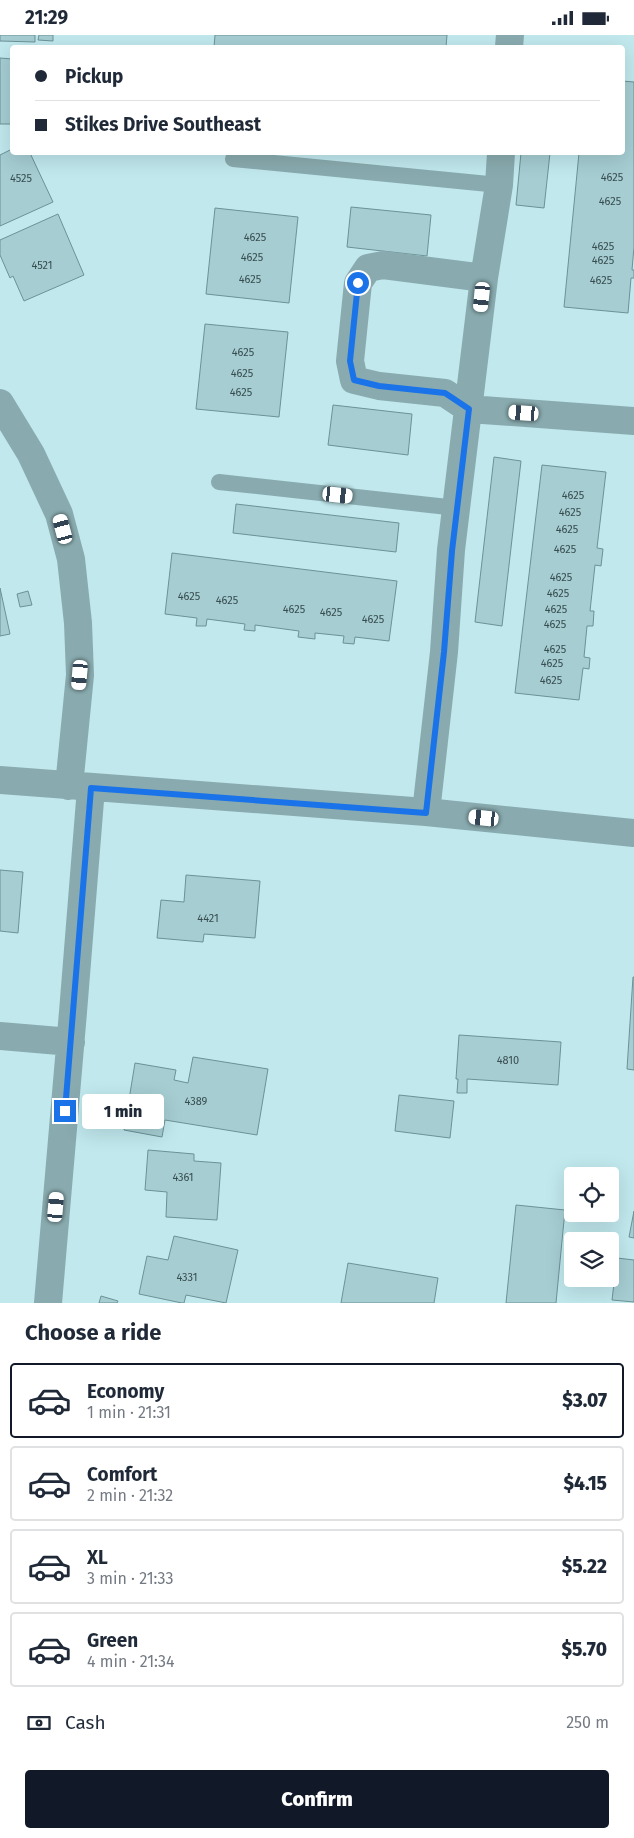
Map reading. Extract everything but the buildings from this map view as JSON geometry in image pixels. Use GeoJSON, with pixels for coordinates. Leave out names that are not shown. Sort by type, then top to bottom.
{"type":"FeatureCollection","features":[{"type":"Feature","properties":{"kind":"street"},"geometry":{"type":"LineString","coordinates":[[426,813],[444,652],[452,551],[484,278],[499,185],[501,155]]}},
{"type":"Feature","properties":{"kind":"street"},"geometry":{"type":"LineString","coordinates":[[484,278],[383,265],[368,268],[358,283],[350,361],[354,380],[379,386],[445,393],[469,409],[634,421]]}},
{"type":"Feature","properties":{"kind":"street"},"geometry":{"type":"LineString","coordinates":[[0,403],[31,454],[59,514],[71,559],[78,623],[80,787],[71,1042],[48,1303]]}},
{"type":"Feature","properties":{"kind":"street"},"geometry":{"type":"LineString","coordinates":[[0,780],[426,813],[634,833]]}},
{"type":"Feature","properties":{"kind":"street"},"geometry":{"type":"LineString","coordinates":[[0,1036],[71,1042]]}},
{"type":"Feature","properties":{"kind":"lane"},"geometry":{"type":"LineString","coordinates":[[233,159],[499,185]]}},
{"type":"Feature","properties":{"kind":"lane"},"geometry":{"type":"LineString","coordinates":[[219,482],[457,508]]}},
{"type":"Feature","properties":{"kind":"route"},"geometry":{"type":"LineString","coordinates":[[65,1111],[91,788],[426,813],[444,652],[452,551],[469,409],[445,393],[379,386],[354,380],[350,361],[358,283]]}}]}
